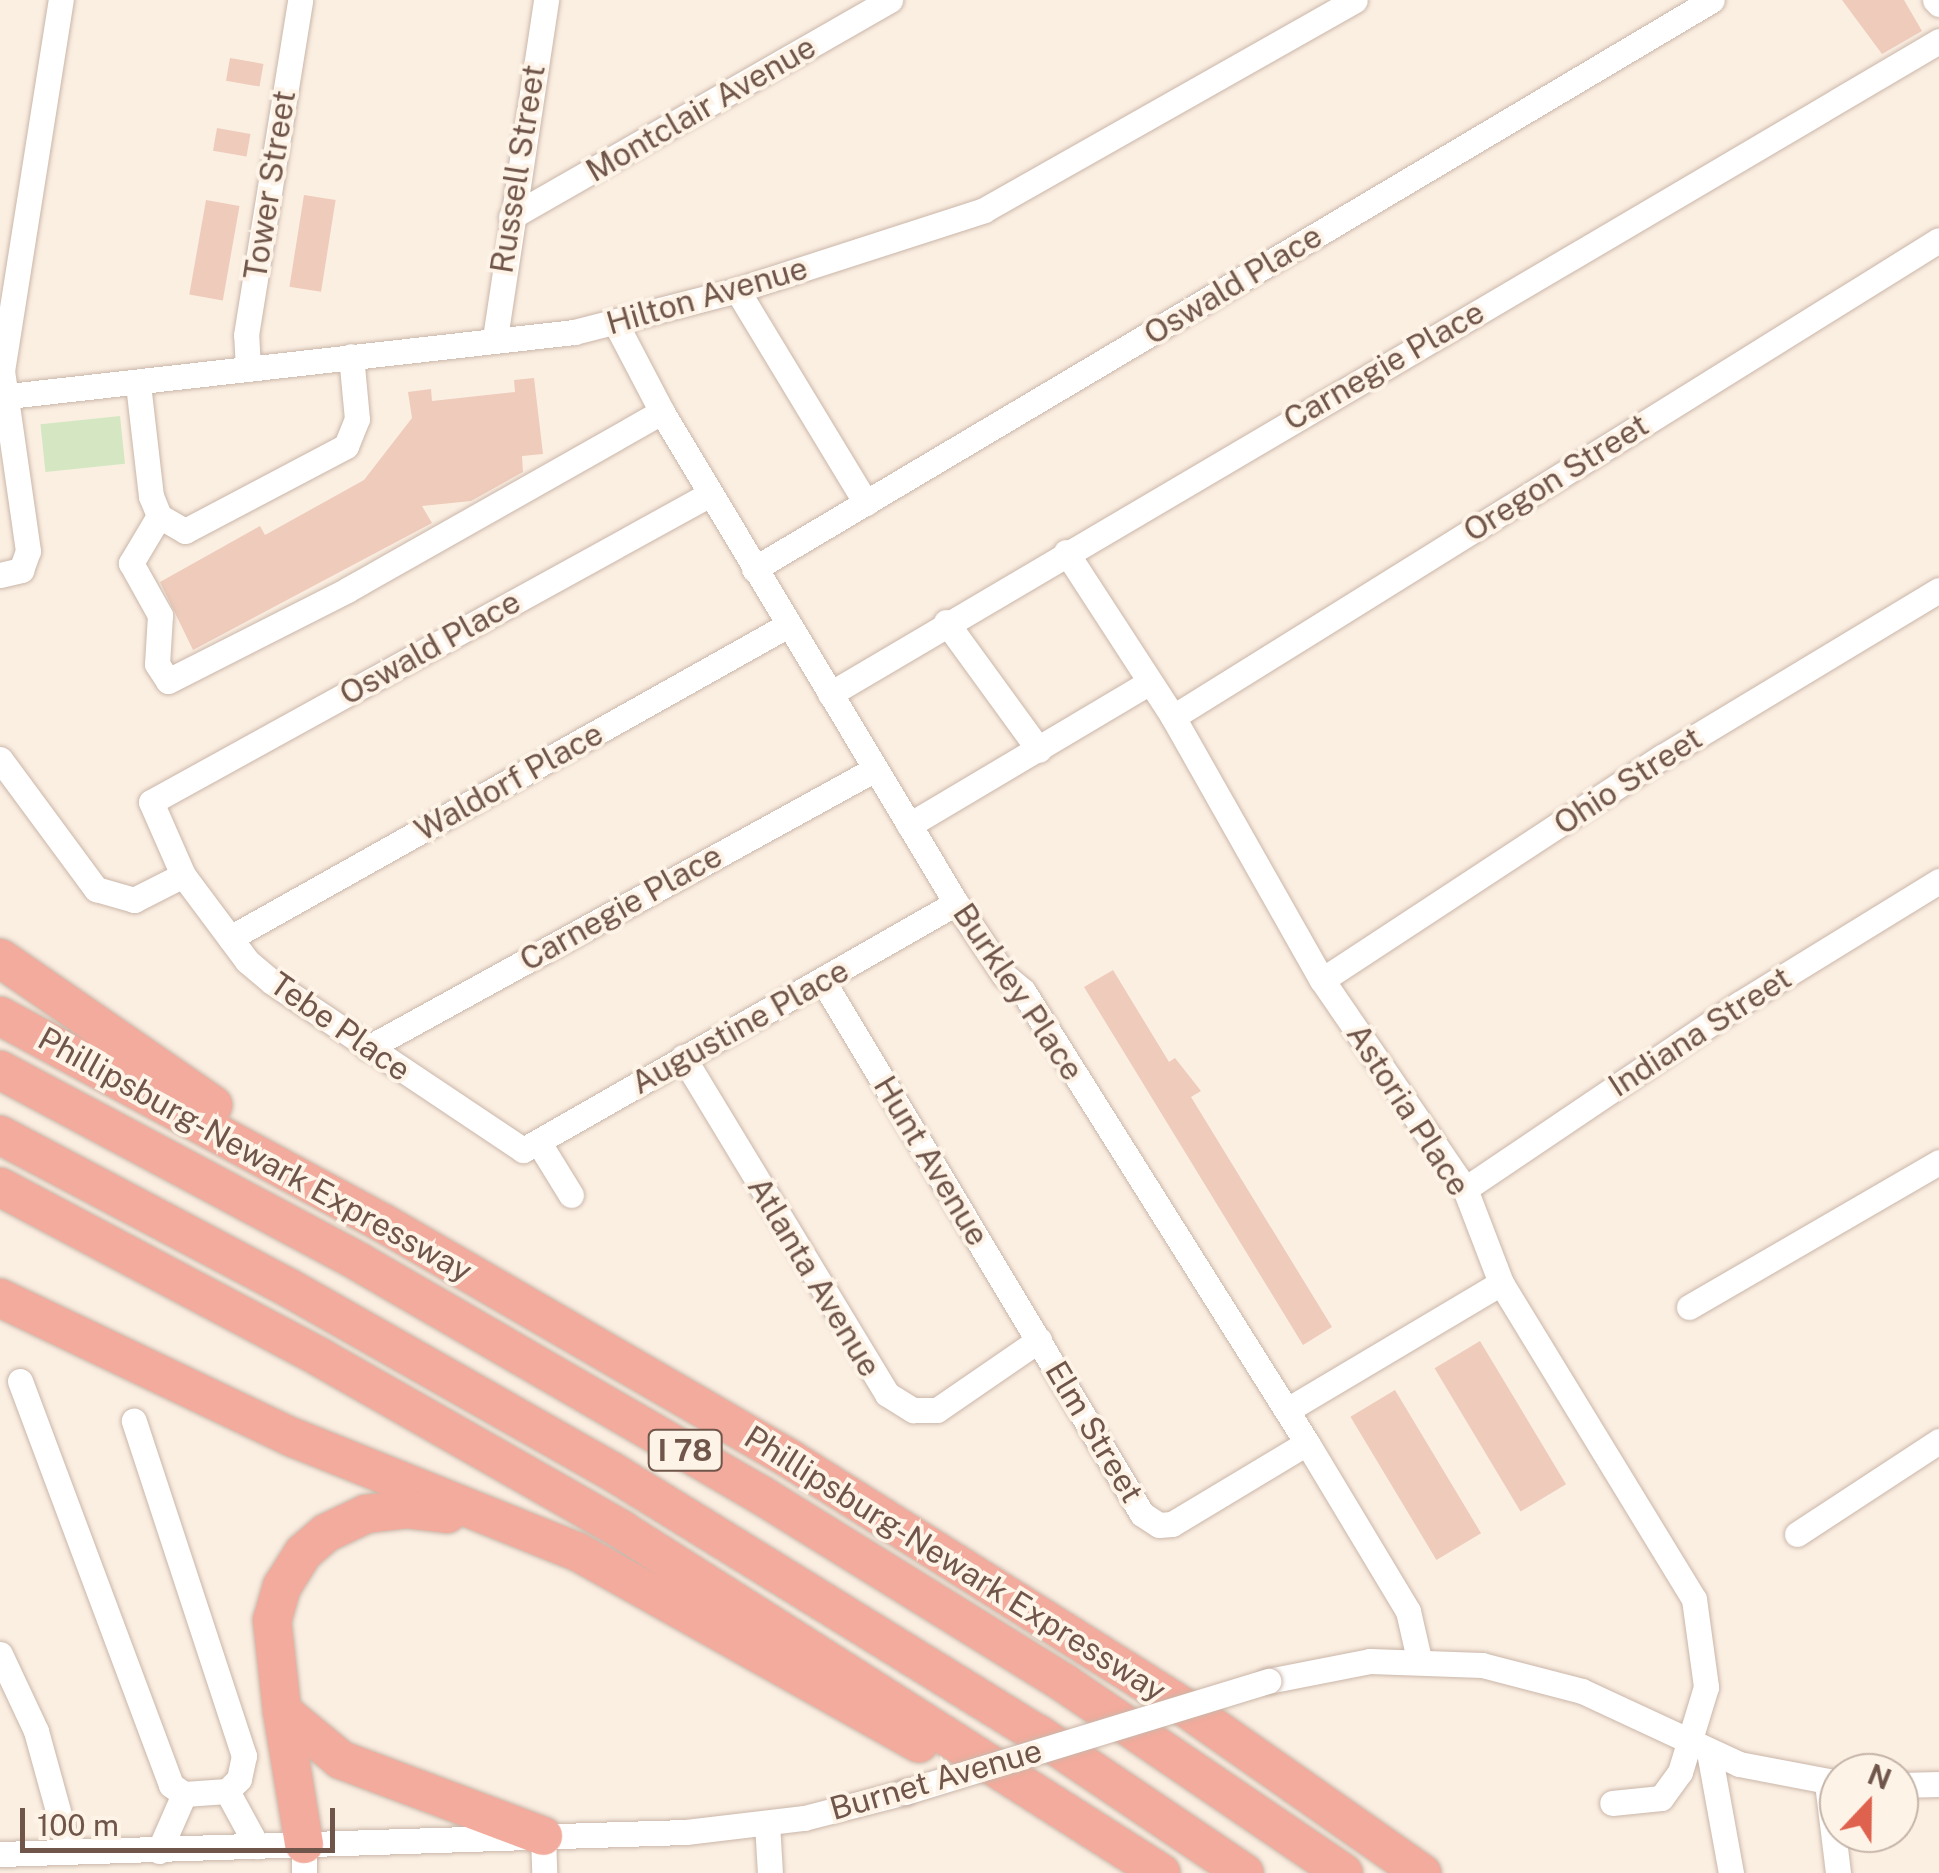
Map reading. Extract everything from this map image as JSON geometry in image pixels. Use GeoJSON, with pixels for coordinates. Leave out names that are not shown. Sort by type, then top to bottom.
{"type":"FeatureCollection","features":[{"type":"Feature","properties":{"kind":"highway"},"geometry":{"type":"LineString","coordinates":[[0,958],[384,1224]]}},
{"type":"Feature","properties":{"kind":"highway","name":"Phillipsburg-Newark Expressway"},"geometry":{"type":"LineString","coordinates":[[0,1016],[384,1224],[976,1574],[1196,1714],[1422,1873]]}},
{"type":"Feature","properties":{"kind":"highway","name":"Phillipsburg-Newark Expressway"},"geometry":{"type":"LineString","coordinates":[[0,1070],[360,1262],[711,1465],[1064,1683],[1344,1873]]}},
{"type":"Feature","properties":{"kind":"highway","name":"I 78"},"geometry":{"type":"LineString","coordinates":[[0,1135],[289,1288],[689,1518],[1038,1734],[1244,1873]]}},
{"type":"Feature","properties":{"kind":"highway"},"geometry":{"type":"LineString","coordinates":[[0,1187],[321,1358],[622,1530],[1161,1873]]}},
{"type":"Feature","properties":{"kind":"highway"},"geometry":{"type":"LineString","coordinates":[[0,1298],[294,1438],[520,1526],[610,1570],[952,1762],[1119,1844]]}},
{"type":"Feature","properties":{"kind":"highway"},"geometry":{"type":"LineString","coordinates":[[304,1859],[270,1648],[274,1608],[294,1564],[326,1532],[393,1509],[520,1526]]}},
{"type":"Feature","properties":{"kind":"highway"},"geometry":{"type":"LineString","coordinates":[[282,1711],[341,1760],[455,1798],[543,1855]]}},
{"type":"Feature","properties":{"kind":"street"},"geometry":{"type":"LineString","coordinates":[[0,574],[21,570],[28,551],[2,397],[2,371],[61,0]]}},
{"type":"Feature","properties":{"kind":"street","name":"Tower Street"},"geometry":{"type":"LineString","coordinates":[[248,370],[246,336],[300,0]]}},
{"type":"Feature","properties":{"kind":"street","name":"Russell Street"},"geometry":{"type":"LineString","coordinates":[[495,338],[546,0]]}},
{"type":"Feature","properties":{"kind":"street","name":"Montclair Avenue"},"geometry":{"type":"LineString","coordinates":[[511,217],[890,0]]}},
{"type":"Feature","properties":{"kind":"street","name":"Hilton Avenue"},"geometry":{"type":"LineString","coordinates":[[2,397],[138,384],[616,324],[737,290],[984,210],[1355,0]]}},
{"type":"Feature","properties":{"kind":"street","name":"Oswald Place"},"geometry":{"type":"LineString","coordinates":[[754,569],[1712,0]]}},
{"type":"Feature","properties":{"kind":"street","name":"Carnegie Place"},"geometry":{"type":"LineString","coordinates":[[830,694],[946,622],[1939,41]]}},
{"type":"Feature","properties":{"kind":"street","name":"Oregon Street"},"geometry":{"type":"LineString","coordinates":[[1173,716],[1939,240]]}},
{"type":"Feature","properties":{"kind":"street"},"geometry":{"type":"LineString","coordinates":[[737,290],[866,503]]}},
{"type":"Feature","properties":{"kind":"street","name":"Burkley Place"},"geometry":{"type":"LineString","coordinates":[[616,324],[662,412],[754,569],[956,903],[1004,975],[1023,991],[1307,1443],[1408,1612],[1418,1659]]}},
{"type":"Feature","properties":{"kind":"street"},"geometry":{"type":"LineString","coordinates":[[159,516],[185,531],[198,529],[333,458],[356,432],[351,356]]}},
{"type":"Feature","properties":{"kind":"street"},"geometry":{"type":"LineString","coordinates":[[138,384],[159,516],[131,562],[160,615],[156,664],[168,681],[346,590],[662,412]]}},
{"type":"Feature","properties":{"kind":"street","name":"Oswald Place"},"geometry":{"type":"LineString","coordinates":[[150,802],[710,494]]}},
{"type":"Feature","properties":{"kind":"street","name":"Astoria Place"},"geometry":{"type":"LineString","coordinates":[[1066,552],[1146,684],[1173,716],[1322,980],[1465,1189],[1500,1283],[1694,1599],[1706,1687],[1699,1748],[1666,1794],[1612,1803]]}},
{"type":"Feature","properties":{"kind":"street","name":"Ohio Street"},"geometry":{"type":"LineString","coordinates":[[1322,980],[1662,756],[1939,590]]}},
{"type":"Feature","properties":{"kind":"street"},"geometry":{"type":"LineString","coordinates":[[946,622],[1039,750]]}},
{"type":"Feature","properties":{"kind":"street","name":"Waldorf Place"},"geometry":{"type":"LineString","coordinates":[[230,938],[788,625]]}},
{"type":"Feature","properties":{"kind":"street"},"geometry":{"type":"LineString","coordinates":[[909,826],[1146,684]]}},
{"type":"Feature","properties":{"kind":"street"},"geometry":{"type":"LineString","coordinates":[[0,759],[96,889],[134,900],[183,875]]}},
{"type":"Feature","properties":{"kind":"street","name":"Carnegie Place"},"geometry":{"type":"LineString","coordinates":[[368,1048],[875,769]]}},
{"type":"Feature","properties":{"kind":"street","name":"Tebe Place"},"geometry":{"type":"LineString","coordinates":[[150,802],[183,875],[230,938],[272,982],[368,1048],[531,1146]]}},
{"type":"Feature","properties":{"kind":"street","name":"Indiana Street"},"geometry":{"type":"LineString","coordinates":[[1465,1189],[1739,1004],[1939,881]]}},
{"type":"Feature","properties":{"kind":"street","name":"Augustine Place"},"geometry":{"type":"LineString","coordinates":[[531,1146],[956,903]]}},
{"type":"Feature","properties":{"kind":"street","name":"Hunt Avenue"},"geometry":{"type":"LineString","coordinates":[[822,981],[1039,1340]]}},
{"type":"Feature","properties":{"kind":"street","name":"Atlanta Avenue"},"geometry":{"type":"LineString","coordinates":[[683,1058],[878,1385],[897,1402],[937,1410],[1039,1340]]}},
{"type":"Feature","properties":{"kind":"street"},"geometry":{"type":"LineString","coordinates":[[531,1146],[571,1195]]}},
{"type":"Feature","properties":{"kind":"street"},"geometry":{"type":"LineString","coordinates":[[1689,1308],[1939,1162]]}},
{"type":"Feature","properties":{"kind":"street"},"geometry":{"type":"LineString","coordinates":[[1287,1410],[1500,1283]]}},
{"type":"Feature","properties":{"kind":"street","name":"Elm Street"},"geometry":{"type":"LineString","coordinates":[[1039,1340],[1142,1514],[1158,1525],[1172,1524],[1307,1443]]}},
{"type":"Feature","properties":{"kind":"street"},"geometry":{"type":"LineString","coordinates":[[20,1380],[164,1768],[184,1794]]}},
{"type":"Feature","properties":{"kind":"street"},"geometry":{"type":"LineString","coordinates":[[134,1422],[244,1756],[239,1778],[227,1791],[184,1794]]}},
{"type":"Feature","properties":{"kind":"street"},"geometry":{"type":"LineString","coordinates":[[1797,1534],[1822,1511],[1939,1441]]}},
{"type":"Feature","properties":{"kind":"street"},"geometry":{"type":"LineString","coordinates":[[0,1654],[36,1731],[69,1851]]}},
{"type":"Feature","properties":{"kind":"street","name":"Burnet Avenue"},"geometry":{"type":"LineString","coordinates":[[0,1854],[258,1846],[304,1859],[543,1855],[767,1823],[905,1792],[1268,1681],[1330,1666],[1418,1659],[1482,1664],[1559,1684],[1699,1748],[1764,1772],[1819,1781]]}},
{"type":"Feature","properties":{"kind":"street"},"geometry":{"type":"LineString","coordinates":[[1699,1748],[1731,1873]]}},
{"type":"Feature","properties":{"kind":"street"},"geometry":{"type":"LineString","coordinates":[[227,1791],[258,1846]]}},
{"type":"Feature","properties":{"kind":"street"},"geometry":{"type":"LineString","coordinates":[[159,1851],[184,1794]]}},
{"type":"Feature","properties":{"kind":"street"},"geometry":{"type":"LineString","coordinates":[[767,1823],[770,1873]]}},
{"type":"Feature","properties":{"kind":"green space"},"geometry":{"type":"Polygon","coordinates":[[[120,416],[125,464],[45,472],[40,424],[120,416]]]}},
{"type":"Feature","properties":{"kind":"building"},"geometry":{"type":"Polygon","coordinates":[[[1842,0],[1904,0],[1922,31],[1882,54],[1842,0]]]}},
{"type":"Feature","properties":{"kind":"building"},"geometry":{"type":"Polygon","coordinates":[[[230,58],[263,64],[259,87],[226,81],[230,58]]]}},
{"type":"Feature","properties":{"kind":"building"},"geometry":{"type":"Polygon","coordinates":[[[217,128],[250,134],[246,157],[213,151],[217,128]]]}},
{"type":"Feature","properties":{"kind":"building"},"geometry":{"type":"Polygon","coordinates":[[[304,195],[336,200],[321,292],[289,287],[304,195]]]}},
{"type":"Feature","properties":{"kind":"building"},"geometry":{"type":"Polygon","coordinates":[[[206,200],[239,206],[223,300],[189,295],[206,200]]]}},
{"type":"Feature","properties":{"kind":"building"},"geometry":{"type":"Polygon","coordinates":[[[534,378],[543,454],[522,456],[523,472],[471,501],[422,506],[432,523],[193,650],[160,582],[260,526],[265,535],[364,480],[412,418],[408,392],[431,389],[432,401],[515,392],[514,380],[534,378]]]}},
{"type":"Feature","properties":{"kind":"building"},"geometry":{"type":"Polygon","coordinates":[[[1113,970],[1169,1062],[1175,1058],[1201,1091],[1191,1097],[1332,1327],[1303,1345],[1084,987],[1113,970]]]}},
{"type":"Feature","properties":{"kind":"building"},"geometry":{"type":"Polygon","coordinates":[[[1480,1341],[1566,1484],[1521,1511],[1435,1368],[1480,1341]]]}},
{"type":"Feature","properties":{"kind":"building"},"geometry":{"type":"Polygon","coordinates":[[[1395,1390],[1481,1533],[1436,1560],[1350,1417],[1395,1390]]]}}]}
